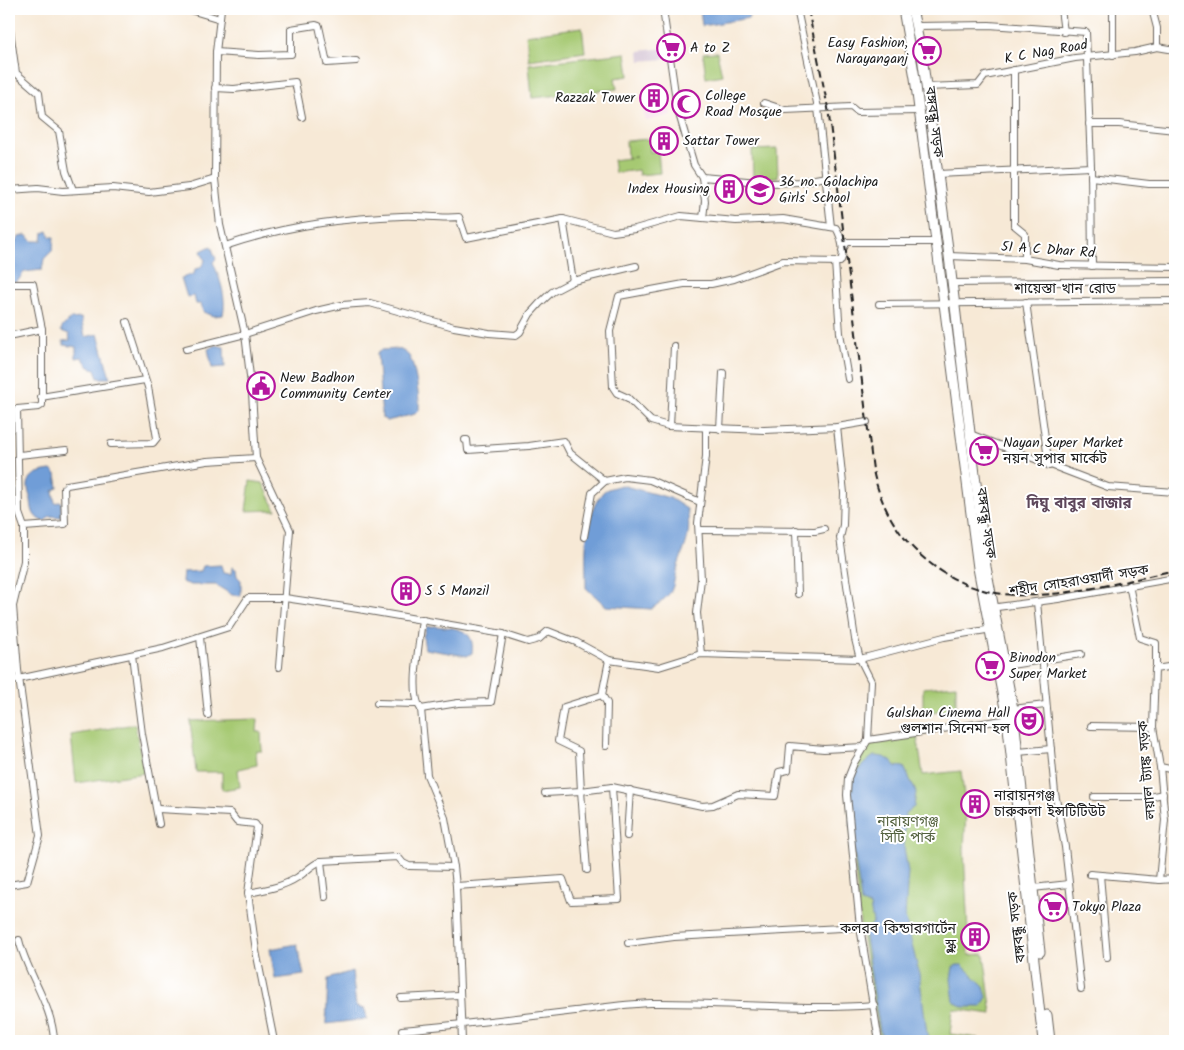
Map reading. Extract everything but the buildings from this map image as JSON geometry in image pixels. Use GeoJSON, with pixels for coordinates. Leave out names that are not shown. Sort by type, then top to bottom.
{"type":"FeatureCollection","features":[{"type":"Feature","properties":{"kind":"main road","name":"বঙ্গবন্ধু সড়ক"},"geometry":{"type":"LineString","coordinates":[[903,9],[919,111],[978,568],[990,607]]}},
{"type":"Feature","properties":{"kind":"main road","name":"বঙ্গবন্ধু সড়ক"},"geometry":{"type":"LineString","coordinates":[[912,9],[926,87],[953,283],[990,607],[1012,715],[1043,1041]]}},
{"type":"Feature","properties":{"kind":"main road","name":"বঙ্গবন্ধু সড়ক"},"geometry":{"type":"LineString","coordinates":[[994,629],[1005,666],[1018,752],[1050,1041]]}},
{"type":"Feature","properties":{"kind":"street"},"geometry":{"type":"LineString","coordinates":[[11,9],[9,22],[14,69],[18,77],[38,93],[42,117],[59,131],[66,171],[73,190]]}},
{"type":"Feature","properties":{"kind":"street"},"geometry":{"type":"LineString","coordinates":[[187,9],[220,19]]}},
{"type":"Feature","properties":{"kind":"street"},"geometry":{"type":"LineString","coordinates":[[221,9],[216,52],[215,179],[225,246],[245,334],[252,393],[256,458],[290,530],[279,667]]}},
{"type":"Feature","properties":{"kind":"street"},"geometry":{"type":"LineString","coordinates":[[663,9],[677,107],[694,166],[702,177],[705,201],[704,218]]}},
{"type":"Feature","properties":{"kind":"street"},"geometry":{"type":"LineString","coordinates":[[797,9],[818,108],[831,227]]}},
{"type":"Feature","properties":{"kind":"street"},"geometry":{"type":"LineString","coordinates":[[1061,9],[1064,32]]}},
{"type":"Feature","properties":{"kind":"street"},"geometry":{"type":"LineString","coordinates":[[1113,9],[1113,55]]}},
{"type":"Feature","properties":{"kind":"street"},"geometry":{"type":"LineString","coordinates":[[1152,9],[1157,47]]}},
{"type":"Feature","properties":{"kind":"street"},"geometry":{"type":"LineString","coordinates":[[216,52],[259,55],[291,54],[291,29],[316,25],[319,26],[327,63],[356,61]]}},
{"type":"Feature","properties":{"kind":"street"},"geometry":{"type":"LineString","coordinates":[[916,26],[989,26],[1086,32],[1092,177],[1092,266]]}},
{"type":"Feature","properties":{"kind":"street","name":"K C Nag Road"},"geometry":{"type":"LineString","coordinates":[[926,87],[978,85],[985,76],[1087,57],[1113,55],[1157,47],[1175,50]]}},
{"type":"Feature","properties":{"kind":"street"},"geometry":{"type":"LineString","coordinates":[[1014,70],[1014,225],[1025,234],[1025,260]]}},
{"type":"Feature","properties":{"kind":"street"},"geometry":{"type":"LineString","coordinates":[[215,88],[234,89],[295,82],[302,117]]}},
{"type":"Feature","properties":{"kind":"street"},"geometry":{"type":"LineString","coordinates":[[764,103],[785,110],[851,107],[857,112],[919,111]]}},
{"type":"Feature","properties":{"kind":"street"},"geometry":{"type":"LineString","coordinates":[[1089,124],[1119,124],[1175,130]]}},
{"type":"Feature","properties":{"kind":"street"},"geometry":{"type":"LineString","coordinates":[[937,174],[1015,168],[1091,167]]}},
{"type":"Feature","properties":{"kind":"street"},"geometry":{"type":"LineString","coordinates":[[702,177],[771,183],[799,182],[826,177]]}},
{"type":"Feature","properties":{"kind":"street"},"geometry":{"type":"LineString","coordinates":[[1092,177],[1149,184],[1175,184]]}},
{"type":"Feature","properties":{"kind":"street"},"geometry":{"type":"LineString","coordinates":[[9,190],[112,188],[149,192],[189,187],[215,179]]}},
{"type":"Feature","properties":{"kind":"street"},"geometry":{"type":"LineString","coordinates":[[225,246],[266,232],[308,224],[400,216],[460,217],[466,238],[563,219],[613,232],[635,229],[681,216],[736,221],[783,219],[836,228],[841,237],[842,261],[782,261],[734,279],[711,284],[684,284],[619,296],[610,331],[613,387],[617,393],[628,398],[652,421],[670,426],[764,430],[837,426],[867,422]]}},
{"type":"Feature","properties":{"kind":"street"},"geometry":{"type":"LineString","coordinates":[[563,219],[573,281]]}},
{"type":"Feature","properties":{"kind":"street"},"geometry":{"type":"LineString","coordinates":[[842,252],[847,242],[936,242]]}},
{"type":"Feature","properties":{"kind":"street","name":"51 A C Dhar Rd"},"geometry":{"type":"LineString","coordinates":[[949,256],[1025,260],[1046,265],[1175,267]]}},
{"type":"Feature","properties":{"kind":"street"},"geometry":{"type":"LineString","coordinates":[[835,262],[840,333],[848,379]]}},
{"type":"Feature","properties":{"kind":"street"},"geometry":{"type":"LineString","coordinates":[[186,349],[245,334],[324,309],[370,303],[454,327],[516,335],[540,303],[552,292],[573,281],[636,266]]}},
{"type":"Feature","properties":{"kind":"street"},"geometry":{"type":"LineString","coordinates":[[953,283],[1175,281]]}},
{"type":"Feature","properties":{"kind":"street"},"geometry":{"type":"LineString","coordinates":[[9,284],[33,284],[42,329],[41,407],[17,409],[19,455],[18,513],[24,528],[24,561],[13,606],[20,679],[40,836],[28,880],[25,883],[9,885]]}},
{"type":"Feature","properties":{"kind":"street","name":"শায়েস্তা খান রোড"},"geometry":{"type":"LineString","coordinates":[[879,304],[1175,301]]}},
{"type":"Feature","properties":{"kind":"street"},"geometry":{"type":"LineString","coordinates":[[1026,302],[1049,466]]}},
{"type":"Feature","properties":{"kind":"street"},"geometry":{"type":"LineString","coordinates":[[111,444],[156,441],[146,380],[128,322]]}},
{"type":"Feature","properties":{"kind":"street"},"geometry":{"type":"LineString","coordinates":[[9,336],[42,329]]}},
{"type":"Feature","properties":{"kind":"street"},"geometry":{"type":"LineString","coordinates":[[670,426],[674,346]]}},
{"type":"Feature","properties":{"kind":"street"},"geometry":{"type":"LineString","coordinates":[[720,429],[723,373]]}},
{"type":"Feature","properties":{"kind":"street"},"geometry":{"type":"LineString","coordinates":[[41,397],[146,380]]}},
{"type":"Feature","properties":{"kind":"street"},"geometry":{"type":"LineString","coordinates":[[837,426],[844,493],[843,525],[840,538],[850,610],[860,659],[871,681],[868,740],[848,778],[847,795],[860,927],[879,1041]]}},
{"type":"Feature","properties":{"kind":"street"},"geometry":{"type":"LineString","coordinates":[[701,654],[698,613],[701,579],[699,530],[700,502],[706,456],[706,428]]}},
{"type":"Feature","properties":{"kind":"street"},"geometry":{"type":"LineString","coordinates":[[970,434],[1049,466],[1108,487],[1175,492]]}},
{"type":"Feature","properties":{"kind":"street"},"geometry":{"type":"LineString","coordinates":[[465,440],[467,440],[468,450],[564,441],[570,453],[605,481]]}},
{"type":"Feature","properties":{"kind":"street"},"geometry":{"type":"LineString","coordinates":[[19,455],[66,450]]}},
{"type":"Feature","properties":{"kind":"street"},"geometry":{"type":"LineString","coordinates":[[24,528],[65,524],[64,488],[67,485],[207,461],[256,458]]}},
{"type":"Feature","properties":{"kind":"street"},"geometry":{"type":"LineString","coordinates":[[584,537],[592,493],[605,481],[625,477],[650,480],[700,502]]}},
{"type":"Feature","properties":{"kind":"street"},"geometry":{"type":"LineString","coordinates":[[699,530],[824,529]]}},
{"type":"Feature","properties":{"kind":"street"},"geometry":{"type":"LineString","coordinates":[[796,530],[798,594]]}},
{"type":"Feature","properties":{"kind":"street","name":"শহীদ সোহরাওয়ার্দী সড়ক"},"geometry":{"type":"LineString","coordinates":[[990,607],[1037,602],[1175,578]]}},
{"type":"Feature","properties":{"kind":"street","name":"লয়াল ট্যাঙ্ক সড়ক"},"geometry":{"type":"LineString","coordinates":[[1128,585],[1140,638],[1156,643],[1153,727],[1160,767],[1165,820],[1159,880]]}},
{"type":"Feature","properties":{"kind":"street"},"geometry":{"type":"LineString","coordinates":[[9,681],[132,655],[200,637],[230,626],[248,598],[285,598],[422,619],[503,634],[528,642],[539,639],[548,632],[576,642],[609,660],[659,667],[701,654],[860,659],[944,637],[994,629]]}},
{"type":"Feature","properties":{"kind":"street"},"geometry":{"type":"LineString","coordinates":[[1037,602],[1054,793],[1061,817],[1081,989]]}},
{"type":"Feature","properties":{"kind":"street"},"geometry":{"type":"LineString","coordinates":[[422,619],[414,690],[419,707],[426,775],[445,818],[454,867],[462,1041]]}},
{"type":"Feature","properties":{"kind":"street"},"geometry":{"type":"LineString","coordinates":[[376,704],[419,707],[491,702],[503,634]]}},
{"type":"Feature","properties":{"kind":"street"},"geometry":{"type":"LineString","coordinates":[[200,637],[208,715]]}},
{"type":"Feature","properties":{"kind":"street"},"geometry":{"type":"LineString","coordinates":[[1005,666],[1057,656],[1081,654]]}},
{"type":"Feature","properties":{"kind":"street"},"geometry":{"type":"LineString","coordinates":[[132,655],[142,734],[158,809],[159,824]]}},
{"type":"Feature","properties":{"kind":"street"},"geometry":{"type":"LineString","coordinates":[[606,746],[607,703],[602,695],[609,660]]}},
{"type":"Feature","properties":{"kind":"street"},"geometry":{"type":"LineString","coordinates":[[1156,668],[1175,666]]}},
{"type":"Feature","properties":{"kind":"street"},"geometry":{"type":"LineString","coordinates":[[587,870],[580,752],[558,741],[564,707],[602,695]]}},
{"type":"Feature","properties":{"kind":"street"},"geometry":{"type":"LineString","coordinates":[[868,740],[1012,715],[1045,705]]}},
{"type":"Feature","properties":{"kind":"street"},"geometry":{"type":"LineString","coordinates":[[1091,726],[1153,727]]}},
{"type":"Feature","properties":{"kind":"street"},"geometry":{"type":"LineString","coordinates":[[545,793],[581,791],[612,786],[702,806],[713,805],[738,794],[775,796],[779,772],[788,770],[790,746],[824,749],[864,747]]}},
{"type":"Feature","properties":{"kind":"street"},"geometry":{"type":"LineString","coordinates":[[1018,752],[1050,749]]}},
{"type":"Feature","properties":{"kind":"street"},"geometry":{"type":"LineString","coordinates":[[1160,767],[1175,770]]}},
{"type":"Feature","properties":{"kind":"street"},"geometry":{"type":"LineString","coordinates":[[456,886],[563,879],[572,901],[619,899],[612,786]]}},
{"type":"Feature","properties":{"kind":"street"},"geometry":{"type":"LineString","coordinates":[[627,836],[630,790]]}},
{"type":"Feature","properties":{"kind":"street"},"geometry":{"type":"LineString","coordinates":[[1094,797],[1149,797],[1162,794]]}},
{"type":"Feature","properties":{"kind":"street"},"geometry":{"type":"LineString","coordinates":[[158,809],[230,813],[237,822],[255,824],[257,828],[248,893],[256,951],[274,1041]]}},
{"type":"Feature","properties":{"kind":"street"},"geometry":{"type":"LineString","coordinates":[[248,893],[287,883],[321,861],[398,857],[409,866],[454,867]]}},
{"type":"Feature","properties":{"kind":"street"},"geometry":{"type":"LineString","coordinates":[[321,861],[325,897]]}},
{"type":"Feature","properties":{"kind":"street"},"geometry":{"type":"LineString","coordinates":[[1090,874],[1159,880],[1175,879]]}},
{"type":"Feature","properties":{"kind":"street"},"geometry":{"type":"LineString","coordinates":[[1100,875],[1107,957]]}},
{"type":"Feature","properties":{"kind":"street"},"geometry":{"type":"LineString","coordinates":[[1034,888],[1069,884]]}},
{"type":"Feature","properties":{"kind":"street"},"geometry":{"type":"LineString","coordinates":[[628,943],[674,936],[860,927]]}},
{"type":"Feature","properties":{"kind":"street"},"geometry":{"type":"LineString","coordinates":[[19,940],[26,964],[50,1019],[54,1041]]}},
{"type":"Feature","properties":{"kind":"street"},"geometry":{"type":"LineString","coordinates":[[402,998],[459,995]]}},
{"type":"Feature","properties":{"kind":"street"},"geometry":{"type":"LineString","coordinates":[[402,1030],[649,1003],[834,1008],[874,1005]]}},
{"type":"Feature","properties":{"kind":"shaded area"},"geometry":{"type":"Polygon","coordinates":[[[665,48],[666,59],[640,61],[639,51],[665,48]]]}},
{"type":"Feature","properties":{"kind":"shaded area"},"geometry":{"type":"Polygon","coordinates":[[[669,105],[671,115],[646,121],[643,110],[669,105]]]}},
{"type":"Feature","properties":{"kind":"green space"},"geometry":{"type":"Polygon","coordinates":[[[582,27],[585,52],[529,60],[526,35],[582,27]]]}},
{"type":"Feature","properties":{"kind":"green space"},"geometry":{"type":"Polygon","coordinates":[[[717,52],[722,75],[706,78],[703,53],[717,52]]]}},
{"type":"Feature","properties":{"kind":"green space"},"geometry":{"type":"Polygon","coordinates":[[[626,53],[629,76],[615,78],[617,89],[532,98],[529,64],[626,53]]]}},
{"type":"Feature","properties":{"kind":"green space"},"geometry":{"type":"Polygon","coordinates":[[[649,139],[650,152],[658,151],[660,173],[639,175],[638,170],[615,173],[613,160],[636,157],[627,158],[626,141],[649,139]]]}},
{"type":"Feature","properties":{"kind":"green space"},"geometry":{"type":"Polygon","coordinates":[[[777,149],[778,177],[753,178],[752,150],[777,149]]]}},
{"type":"Feature","properties":{"kind":"green space"},"geometry":{"type":"Polygon","coordinates":[[[250,481],[263,483],[276,510],[246,511],[250,481]]]}},
{"type":"Feature","properties":{"kind":"green space"},"geometry":{"type":"Polygon","coordinates":[[[956,685],[956,709],[923,713],[923,688],[956,685]]]}},
{"type":"Feature","properties":{"kind":"green space"},"geometry":{"type":"Polygon","coordinates":[[[258,719],[257,732],[261,732],[262,751],[256,751],[257,765],[238,769],[240,787],[222,790],[222,772],[196,772],[190,721],[258,719]]]}},
{"type":"Feature","properties":{"kind":"green space"},"geometry":{"type":"Polygon","coordinates":[[[135,724],[144,773],[76,783],[71,735],[135,724]]]}},
{"type":"Feature","properties":{"kind":"green space","name":"নারায়ণগঞ্জ সিটি পার্ক"},"geometry":{"type":"Polygon","coordinates":[[[917,735],[923,775],[961,771],[966,811],[964,850],[969,955],[984,954],[992,1014],[953,1009],[950,1034],[978,1038],[978,1041],[880,1041],[860,924],[849,809],[850,782],[867,746],[872,742],[917,735]]]}},
{"type":"Feature","properties":{"kind":"water"},"geometry":{"type":"Polygon","coordinates":[[[700,9],[747,9],[749,18],[702,26],[700,9]]]}},
{"type":"Feature","properties":{"kind":"water"},"geometry":{"type":"Polygon","coordinates":[[[48,231],[50,237],[54,237],[53,250],[44,259],[42,270],[24,272],[17,282],[9,282],[9,245],[14,244],[19,237],[26,235],[33,241],[42,241],[43,233],[48,231]]]}},
{"type":"Feature","properties":{"kind":"water"},"geometry":{"type":"Polygon","coordinates":[[[211,246],[216,259],[213,262],[220,281],[224,302],[223,315],[214,316],[203,312],[201,304],[196,304],[194,296],[187,297],[181,278],[194,274],[195,269],[200,268],[205,261],[201,251],[211,246]]]}},
{"type":"Feature","properties":{"kind":"water"},"geometry":{"type":"Polygon","coordinates":[[[81,318],[85,337],[98,334],[110,378],[98,378],[95,369],[89,367],[82,357],[76,358],[76,347],[64,345],[63,341],[70,340],[69,334],[61,331],[62,327],[71,319],[81,318]]]}},
{"type":"Feature","properties":{"kind":"water"},"geometry":{"type":"Polygon","coordinates":[[[216,345],[224,347],[225,367],[212,368],[208,349],[216,345]]]}},
{"type":"Feature","properties":{"kind":"water"},"geometry":{"type":"Polygon","coordinates":[[[399,349],[407,354],[411,360],[417,383],[419,410],[415,414],[387,421],[382,418],[377,353],[381,350],[399,349]]]}},
{"type":"Feature","properties":{"kind":"water"},"geometry":{"type":"Polygon","coordinates":[[[51,470],[56,474],[58,487],[53,491],[55,503],[61,501],[61,517],[50,516],[44,522],[34,514],[28,491],[28,483],[35,474],[51,470]]]}},
{"type":"Feature","properties":{"kind":"water"},"geometry":{"type":"Polygon","coordinates":[[[621,485],[670,498],[687,509],[688,534],[672,588],[665,598],[651,609],[606,606],[586,588],[586,551],[591,513],[603,492],[621,485]]]}},
{"type":"Feature","properties":{"kind":"water"},"geometry":{"type":"Polygon","coordinates":[[[221,565],[223,573],[231,574],[232,567],[236,569],[237,576],[241,580],[241,596],[232,595],[216,585],[191,585],[182,582],[183,572],[201,571],[203,566],[221,565]]]}},
{"type":"Feature","properties":{"kind":"water"},"geometry":{"type":"Polygon","coordinates":[[[434,626],[462,630],[470,638],[472,653],[467,656],[425,649],[423,637],[426,627],[434,626]]]}},
{"type":"Feature","properties":{"kind":"water"},"geometry":{"type":"Polygon","coordinates":[[[874,756],[886,758],[895,766],[904,767],[916,792],[914,807],[905,814],[904,847],[908,872],[905,917],[919,973],[928,1041],[883,1041],[880,1030],[864,932],[873,923],[870,906],[861,903],[850,808],[853,779],[860,768],[874,756]]]}},
{"type":"Feature","properties":{"kind":"water"},"geometry":{"type":"Polygon","coordinates":[[[297,944],[304,975],[275,979],[270,949],[297,944]]]}},
{"type":"Feature","properties":{"kind":"water"},"geometry":{"type":"Polygon","coordinates":[[[962,965],[984,986],[987,997],[981,1007],[963,1007],[954,1002],[951,979],[953,967],[962,965]]]}},
{"type":"Feature","properties":{"kind":"water"},"geometry":{"type":"Polygon","coordinates":[[[352,971],[356,1006],[365,1009],[367,1019],[326,1024],[328,979],[352,971]]]}},
{"type":"Feature","properties":{"kind":"railway"},"geometry":{"type":"LineString","coordinates":[[808,9],[828,108],[873,470],[885,508],[899,531],[916,551],[946,574],[975,588],[1005,594],[1053,594],[1105,586],[1175,570]]}},
{"type":"Feature","properties":{"kind":"place","name":"A to Z"},"geometry":{"type":"Point","coordinates":[671,48]}},
{"type":"Feature","properties":{"kind":"place","name":"Easy Fashion, Narayanganj"},"geometry":{"type":"Point","coordinates":[927,51]}},
{"type":"Feature","properties":{"kind":"place","name":"Razzak Tower"},"geometry":{"type":"Point","coordinates":[654,98]}},
{"type":"Feature","properties":{"kind":"place","name":"College Road Mosque"},"geometry":{"type":"Point","coordinates":[686,104]}},
{"type":"Feature","properties":{"kind":"place","name":"Sattar Tower"},"geometry":{"type":"Point","coordinates":[664,141]}},
{"type":"Feature","properties":{"kind":"place","name":"Index Housing"},"geometry":{"type":"Point","coordinates":[729,189]}},
{"type":"Feature","properties":{"kind":"place","name":"36 no. Golachipa Girls' School"},"geometry":{"type":"Point","coordinates":[760,190]}},
{"type":"Feature","properties":{"kind":"place","name":"New Badhon Community Center"},"geometry":{"type":"Point","coordinates":[261,386]}},
{"type":"Feature","properties":{"kind":"place","name":"Nayan Super Market নয়ন সুপার মার্কেট"},"geometry":{"type":"Point","coordinates":[984,451]}},
{"type":"Feature","properties":{"kind":"place","name":"S S Manzil"},"geometry":{"type":"Point","coordinates":[406,591]}},
{"type":"Feature","properties":{"kind":"place","name":"Binodon Super Market"},"geometry":{"type":"Point","coordinates":[990,666]}},
{"type":"Feature","properties":{"kind":"place","name":"Gulshan Cinema Hall গুলশান সিনেমা হল"},"geometry":{"type":"Point","coordinates":[1029,721]}},
{"type":"Feature","properties":{"kind":"place","name":"নারায়নগঞ্জ চারুকলা ইন্সটিটিউট"},"geometry":{"type":"Point","coordinates":[975,804]}},
{"type":"Feature","properties":{"kind":"place","name":"Tokyo Plaza"},"geometry":{"type":"Point","coordinates":[1053,907]}},
{"type":"Feature","properties":{"kind":"place","name":"কলরব কিন্ডারগার্টেন স্কুল"},"geometry":{"type":"Point","coordinates":[975,937]}},
{"type":"Feature","properties":{"kind":"district","name":"দিঘু বাবুর বাজার"},"geometry":{"type":"Point","coordinates":[1079,504]}}]}
